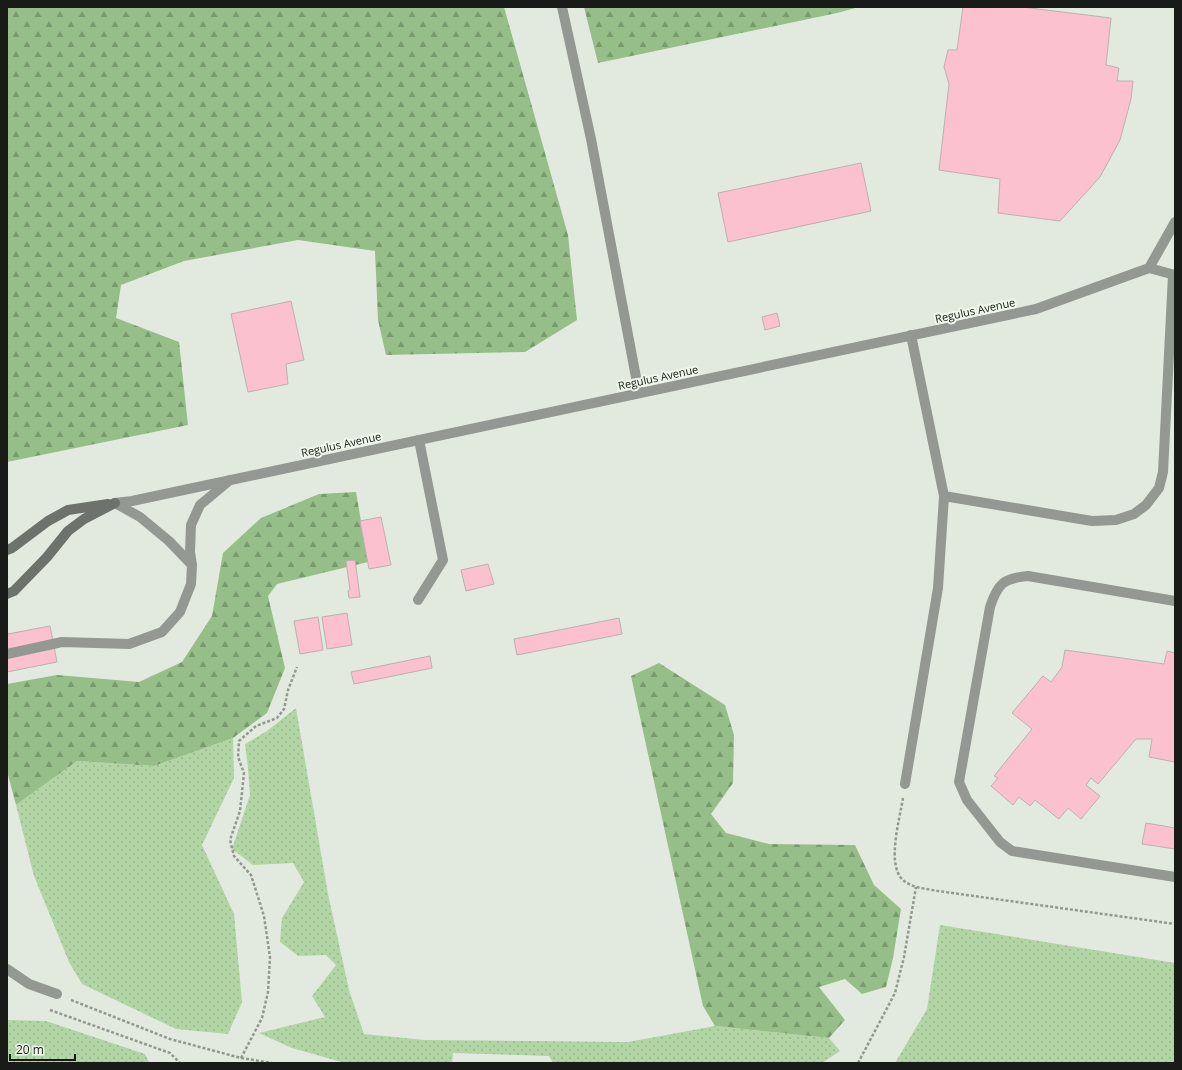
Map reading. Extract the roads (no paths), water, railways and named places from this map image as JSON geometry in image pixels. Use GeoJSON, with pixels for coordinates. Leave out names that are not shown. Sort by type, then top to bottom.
{"type":"FeatureCollection","features":[{"type":"Feature","properties":{"kind":"street"},"geometry":{"type":"LineString","coordinates":[[562,7],[591,139],[640,393]]}},
{"type":"Feature","properties":{"kind":"street"},"geometry":{"type":"LineString","coordinates":[[944,496],[1092,521],[1116,520],[1134,514],[1146,505],[1159,488],[1163,472],[1174,275],[1149,268],[1175,222]]}},
{"type":"Feature","properties":{"kind":"street","name":"Regulus Avenue"},"geometry":{"type":"LineString","coordinates":[[116,503],[1036,309],[1149,268]]}},
{"type":"Feature","properties":{"kind":"street"},"geometry":{"type":"LineString","coordinates":[[905,784],[938,588],[944,496],[911,335]]}},
{"type":"Feature","properties":{"kind":"street"},"geometry":{"type":"LineString","coordinates":[[418,600],[443,560],[419,440]]}},
{"type":"Feature","properties":{"kind":"street"},"geometry":{"type":"LineString","coordinates":[[7,654],[62,642],[129,644],[162,632],[180,612],[191,584],[191,525],[200,505],[230,480]]}},
{"type":"Feature","properties":{"kind":"street"},"geometry":{"type":"LineString","coordinates":[[7,550],[12,548],[48,521],[68,510],[116,503],[140,517],[169,541],[192,565]]}},
{"type":"Feature","properties":{"kind":"street"},"geometry":{"type":"LineString","coordinates":[[7,594],[14,591],[47,557],[68,531],[84,520],[116,503]]}},
{"type":"Feature","properties":{"kind":"street"},"geometry":{"type":"LineString","coordinates":[[1175,601],[1028,576],[1013,578],[1004,582],[995,593],[990,607],[959,782],[967,800],[1000,842],[1012,851],[1175,877]]}},
{"type":"Feature","properties":{"kind":"street"},"geometry":{"type":"LineString","coordinates":[[7,969],[29,984],[57,994]]}}]}
